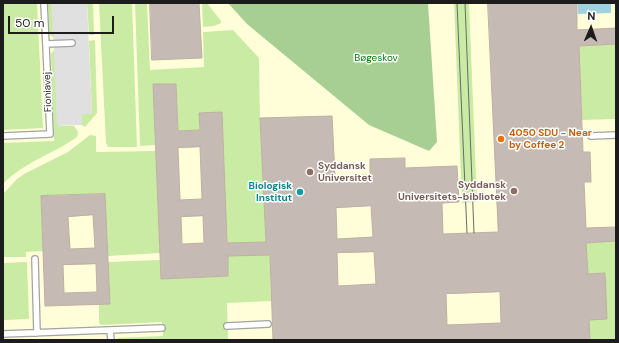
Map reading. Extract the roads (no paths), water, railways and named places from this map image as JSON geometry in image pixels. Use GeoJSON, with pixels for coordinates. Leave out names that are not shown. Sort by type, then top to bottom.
{"type":"FeatureCollection","features":[{"type":"Feature","properties":{"kind":"lane","name":"Fioniavej"},"geometry":{"type":"LineString","coordinates":[[3,136],[50,134],[44,3]]}},
{"type":"Feature","properties":{"kind":"lane"},"geometry":{"type":"LineString","coordinates":[[46,44],[72,43]]}},
{"type":"Feature","properties":{"kind":"lane"},"geometry":{"type":"LineString","coordinates":[[591,136],[616,135]]}},
{"type":"Feature","properties":{"kind":"lane"},"geometry":{"type":"LineString","coordinates":[[35,259],[37,333]]}},
{"type":"Feature","properties":{"kind":"lane"},"geometry":{"type":"LineString","coordinates":[[227,326],[268,324]]}},
{"type":"Feature","properties":{"kind":"lane"},"geometry":{"type":"LineString","coordinates":[[3,334],[162,328]]}},
{"type":"Feature","properties":{"kind":"lane"},"geometry":{"type":"LineString","coordinates":[[110,330],[111,340]]}},
{"type":"Feature","properties":{"kind":"water"},"geometry":{"type":"Polygon","coordinates":[[[578,3],[611,3],[611,13],[578,14],[578,3]]]}},
{"type":"Feature","properties":{"kind":"tram line"},"geometry":{"type":"LineString","coordinates":[[457,3],[467,233]]}},
{"type":"Feature","properties":{"kind":"tram line"},"geometry":{"type":"LineString","coordinates":[[465,3],[474,233]]}},
{"type":"Feature","properties":{"kind":"place","name":"4050 SDU - Near by Coffee 2"},"geometry":{"type":"Point","coordinates":[501,139]}},
{"type":"Feature","properties":{"kind":"place","name":"Syddansk Universitet"},"geometry":{"type":"Point","coordinates":[310,172]}},
{"type":"Feature","properties":{"kind":"place","name":"Syddansk Universitets-bibliotek"},"geometry":{"type":"Point","coordinates":[514,191]}},
{"type":"Feature","properties":{"kind":"place","name":"Biologisk Institut"},"geometry":{"type":"Point","coordinates":[300,192]}},
{"type":"Feature","properties":{"kind":"park label","name":"Bøgeskov"},"geometry":{"type":"Point","coordinates":[376,58]}}]}
